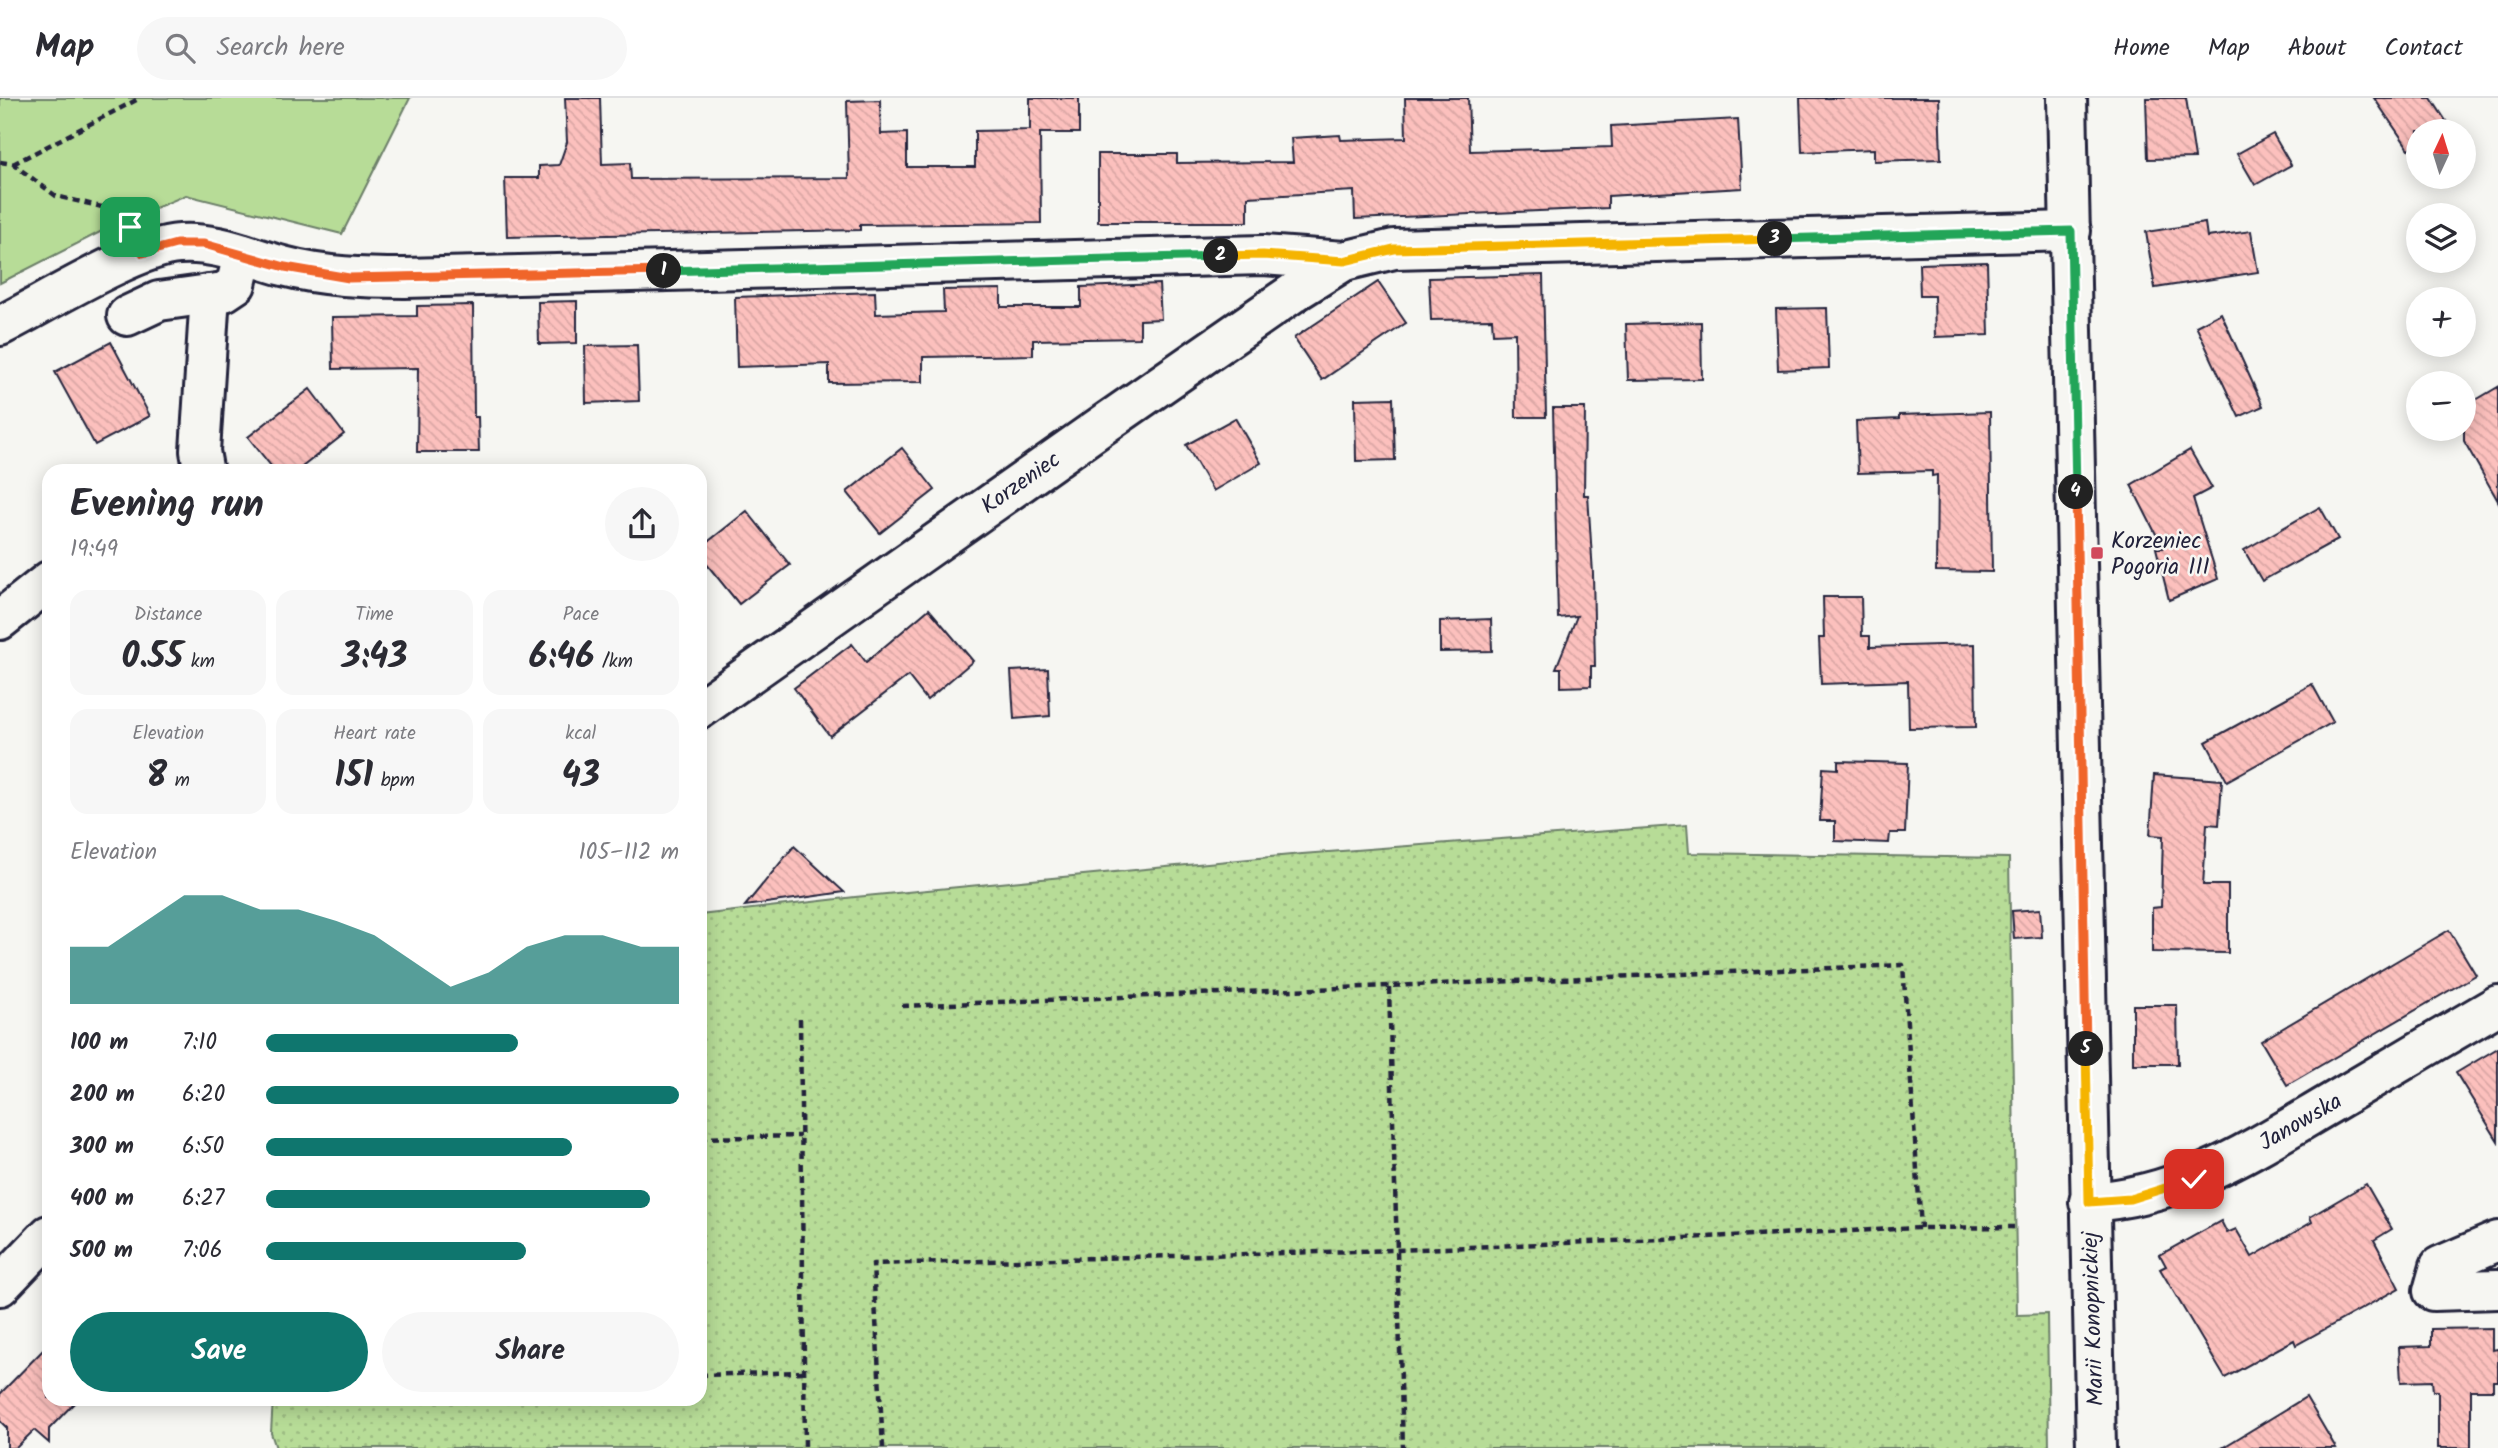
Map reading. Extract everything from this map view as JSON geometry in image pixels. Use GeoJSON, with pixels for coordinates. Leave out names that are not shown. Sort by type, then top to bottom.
{"type":"FeatureCollection","features":[{"type":"Feature","properties":{"kind":"street","name":"Marii Konopnickiej"},"geometry":{"type":"LineString","coordinates":[[2067,98],[2096,1448]]}},
{"type":"Feature","properties":{"kind":"street"},"geometry":{"type":"LineString","coordinates":[[0,326],[143,253],[176,244],[204,244],[285,267],[360,278],[1263,255],[1344,261],[1394,249],[2071,231]]}},
{"type":"Feature","properties":{"kind":"street"},"geometry":{"type":"LineString","coordinates":[[127,316],[159,301],[225,292],[236,284],[243,254]]}},
{"type":"Feature","properties":{"kind":"street","name":"Korzeniec"},"geometry":{"type":"LineString","coordinates":[[707,704],[1100,427],[1296,291],[1344,261]]}},
{"type":"Feature","properties":{"kind":"street"},"geometry":{"type":"LineString","coordinates":[[202,464],[200,451],[210,294]]}},
{"type":"Feature","properties":{"kind":"street"},"geometry":{"type":"LineString","coordinates":[[0,620],[42,587]]}},
{"type":"Feature","properties":{"kind":"street","name":"Janowska"},"geometry":{"type":"LineString","coordinates":[[2089,1202],[2130,1199],[2158,1192],[2234,1160],[2498,1005]]}},
{"type":"Feature","properties":{"kind":"street"},"geometry":{"type":"LineString","coordinates":[[2498,1241],[2441,1266],[2433,1291],[2498,1289]]}},
{"type":"Feature","properties":{"kind":"street"},"geometry":{"type":"LineString","coordinates":[[0,1286],[42,1243]]}},
{"type":"Feature","properties":{"kind":"path"},"geometry":{"type":"LineString","coordinates":[[13,164],[140,98]]}},
{"type":"Feature","properties":{"kind":"path"},"geometry":{"type":"LineString","coordinates":[[0,162],[13,164],[56,196],[123,212],[143,253]]}},
{"type":"Feature","properties":{"kind":"path"},"geometry":{"type":"LineString","coordinates":[[902,1006],[1903,965],[1921,1228]]}},
{"type":"Feature","properties":{"kind":"path"},"geometry":{"type":"LineString","coordinates":[[1389,988],[1404,1448]]}},
{"type":"Feature","properties":{"kind":"path"},"geometry":{"type":"LineString","coordinates":[[800,1019],[805,1448]]}},
{"type":"Feature","properties":{"kind":"path"},"geometry":{"type":"LineString","coordinates":[[707,1138],[800,1136]]}},
{"type":"Feature","properties":{"kind":"path"},"geometry":{"type":"LineString","coordinates":[[883,1448],[873,1264],[1396,1250],[1921,1228],[2014,1227]]}},
{"type":"Feature","properties":{"kind":"path"},"geometry":{"type":"LineString","coordinates":[[707,1375],[803,1372]]}},
{"type":"Feature","properties":{"kind":"green space"},"geometry":{"type":"Polygon","coordinates":[[[0,98],[410,98],[342,234],[186,195],[106,229],[0,283],[0,98]]]}},
{"type":"Feature","properties":{"kind":"green space"},"geometry":{"type":"Polygon","coordinates":[[[1687,825],[1689,853],[2009,858],[2017,1315],[2047,1314],[2049,1448],[276,1448],[271,1433],[273,1406],[707,1406],[707,914],[855,897],[1302,854],[1687,825]]]}},
{"type":"Feature","properties":{"kind":"building"},"geometry":{"type":"Polygon","coordinates":[[[565,98],[600,98],[602,164],[630,163],[631,179],[849,178],[847,101],[880,100],[881,134],[907,133],[907,167],[975,167],[975,131],[1030,130],[1030,98],[1079,98],[1079,133],[1040,133],[1041,223],[860,225],[860,230],[507,237],[505,178],[539,178],[539,166],[559,165],[567,142],[565,98]]]}},
{"type":"Feature","properties":{"kind":"building"},"geometry":{"type":"Polygon","coordinates":[[[1405,98],[1468,98],[1470,151],[1612,147],[1611,126],[1738,119],[1742,188],[1608,196],[1608,208],[1355,219],[1354,191],[1248,197],[1248,222],[1098,222],[1098,154],[1177,154],[1177,163],[1293,162],[1291,138],[1340,135],[1341,140],[1406,138],[1405,98]]]}},
{"type":"Feature","properties":{"kind":"building"},"geometry":{"type":"Polygon","coordinates":[[[1800,98],[1939,98],[1941,159],[1874,161],[1874,149],[1802,152],[1800,98]]]}},
{"type":"Feature","properties":{"kind":"building"},"geometry":{"type":"Polygon","coordinates":[[[2146,98],[2186,98],[2195,158],[2148,159],[2146,98]]]}},
{"type":"Feature","properties":{"kind":"building"},"geometry":{"type":"Polygon","coordinates":[[[2374,98],[2431,98],[2445,119],[2406,119],[2406,145],[2374,98]]]}},
{"type":"Feature","properties":{"kind":"building"},"geometry":{"type":"Polygon","coordinates":[[[2273,134],[2291,165],[2255,185],[2237,154],[2273,134]]]}},
{"type":"Feature","properties":{"kind":"building"},"geometry":{"type":"Polygon","coordinates":[[[2205,223],[2207,237],[2251,231],[2258,272],[2155,288],[2146,232],[2205,223]]]}},
{"type":"Feature","properties":{"kind":"building"},"geometry":{"type":"Polygon","coordinates":[[[1987,262],[1989,335],[1935,337],[1934,296],[1920,296],[1919,264],[1987,262]]]}},
{"type":"Feature","properties":{"kind":"building"},"geometry":{"type":"Polygon","coordinates":[[[1543,275],[1546,417],[1516,417],[1515,333],[1493,334],[1492,319],[1431,320],[1429,278],[1543,275]]]}},
{"type":"Feature","properties":{"kind":"building"},"geometry":{"type":"Polygon","coordinates":[[[1378,282],[1406,323],[1322,380],[1294,338],[1378,282]]]}},
{"type":"Feature","properties":{"kind":"building"},"geometry":{"type":"Polygon","coordinates":[[[1159,284],[1161,319],[1140,320],[1140,338],[1033,340],[1033,355],[923,357],[923,382],[829,383],[829,364],[737,367],[735,297],[875,292],[876,314],[944,312],[943,290],[1001,289],[1001,307],[1081,307],[1081,287],[1159,284]]]}},
{"type":"Feature","properties":{"kind":"building"},"geometry":{"type":"Polygon","coordinates":[[[577,301],[577,343],[539,344],[538,302],[577,301]]]}},
{"type":"Feature","properties":{"kind":"building"},"geometry":{"type":"Polygon","coordinates":[[[473,305],[474,417],[478,417],[479,452],[417,452],[418,368],[333,369],[332,317],[417,316],[417,306],[473,305]]]}},
{"type":"Feature","properties":{"kind":"building"},"geometry":{"type":"Polygon","coordinates":[[[1827,308],[1829,368],[1778,370],[1776,309],[1827,308]]]}},
{"type":"Feature","properties":{"kind":"building"},"geometry":{"type":"Polygon","coordinates":[[[2221,313],[2263,406],[2239,417],[2196,326],[2221,313]]]}},
{"type":"Feature","properties":{"kind":"building"},"geometry":{"type":"Polygon","coordinates":[[[1701,322],[1702,379],[1628,380],[1626,324],[1701,322]]]}},
{"type":"Feature","properties":{"kind":"building"},"geometry":{"type":"Polygon","coordinates":[[[111,342],[150,416],[95,445],[55,372],[111,342]]]}},
{"type":"Feature","properties":{"kind":"building"},"geometry":{"type":"Polygon","coordinates":[[[637,345],[639,401],[586,403],[585,346],[637,345]]]}},
{"type":"Feature","properties":{"kind":"building"},"geometry":{"type":"Polygon","coordinates":[[[2498,387],[2498,501],[2464,441],[2476,441],[2476,400],[2498,387]]]}},
{"type":"Feature","properties":{"kind":"building"},"geometry":{"type":"Polygon","coordinates":[[[310,389],[344,434],[306,464],[269,464],[248,437],[310,389]]]}},
{"type":"Feature","properties":{"kind":"building"},"geometry":{"type":"Polygon","coordinates":[[[1393,398],[1395,460],[1356,461],[1355,399],[1393,398]]]}},
{"type":"Feature","properties":{"kind":"building"},"geometry":{"type":"Polygon","coordinates":[[[1553,408],[1585,408],[1584,495],[1588,495],[1595,666],[1591,666],[1591,686],[1561,687],[1561,668],[1556,668],[1577,616],[1558,618],[1553,408]]]}},
{"type":"Feature","properties":{"kind":"building"},"geometry":{"type":"Polygon","coordinates":[[[1990,412],[1992,572],[1936,571],[1937,475],[1932,476],[1932,471],[1858,473],[1856,421],[1899,419],[1899,415],[1990,412]]]}},
{"type":"Feature","properties":{"kind":"building"},"geometry":{"type":"Polygon","coordinates":[[[1235,418],[1261,463],[1213,491],[1186,445],[1235,418]]]}},
{"type":"Feature","properties":{"kind":"building"},"geometry":{"type":"Polygon","coordinates":[[[902,448],[935,490],[880,533],[847,492],[902,448]]]}},
{"type":"Feature","properties":{"kind":"building"},"geometry":{"type":"Polygon","coordinates":[[[2190,450],[2212,488],[2193,498],[2218,579],[2169,600],[2156,548],[2163,548],[2131,485],[2190,450]]]}},
{"type":"Feature","properties":{"kind":"building"},"geometry":{"type":"Polygon","coordinates":[[[2320,507],[2338,539],[2262,581],[2244,550],[2320,507]]]}},
{"type":"Feature","properties":{"kind":"building"},"geometry":{"type":"Polygon","coordinates":[[[747,511],[790,565],[739,604],[707,565],[707,542],[747,511]]]}},
{"type":"Feature","properties":{"kind":"building"},"geometry":{"type":"Polygon","coordinates":[[[1823,597],[1861,597],[1862,636],[1870,636],[1870,647],[1975,644],[1976,727],[1909,728],[1908,681],[1821,684],[1819,638],[1824,638],[1823,597]]]}},
{"type":"Feature","properties":{"kind":"building"},"geometry":{"type":"Polygon","coordinates":[[[929,609],[973,661],[927,700],[908,676],[830,736],[794,688],[852,644],[866,662],[929,609]]]}},
{"type":"Feature","properties":{"kind":"building"},"geometry":{"type":"Polygon","coordinates":[[[1491,619],[1492,651],[1440,652],[1440,621],[1491,619]]]}},
{"type":"Feature","properties":{"kind":"building"},"geometry":{"type":"Polygon","coordinates":[[[1048,669],[1050,716],[1014,719],[1011,671],[1048,669]]]}},
{"type":"Feature","properties":{"kind":"building"},"geometry":{"type":"Polygon","coordinates":[[[2312,684],[2333,722],[2227,781],[2206,742],[2312,684]]]}},
{"type":"Feature","properties":{"kind":"building"},"geometry":{"type":"Polygon","coordinates":[[[1838,761],[1908,763],[1905,833],[1890,833],[1889,843],[1835,841],[1835,821],[1820,821],[1823,768],[1838,769],[1838,761]]]}},
{"type":"Feature","properties":{"kind":"building"},"geometry":{"type":"Polygon","coordinates":[[[2154,775],[2222,780],[2219,825],[2207,824],[2203,885],[2228,885],[2228,953],[2152,952],[2152,908],[2161,907],[2163,836],[2150,835],[2154,775]]]}},
{"type":"Feature","properties":{"kind":"building"},"geometry":{"type":"Polygon","coordinates":[[[794,846],[844,892],[745,906],[794,846]]]}},
{"type":"Feature","properties":{"kind":"building"},"geometry":{"type":"Polygon","coordinates":[[[2040,909],[2042,937],[2014,939],[2012,911],[2040,909]]]}},
{"type":"Feature","properties":{"kind":"building"},"geometry":{"type":"Polygon","coordinates":[[[2449,930],[2476,975],[2287,1085],[2261,1041],[2449,930]]]}},
{"type":"Feature","properties":{"kind":"building"},"geometry":{"type":"Polygon","coordinates":[[[2133,1005],[2177,1005],[2178,1064],[2133,1064],[2133,1005]]]}},
{"type":"Feature","properties":{"kind":"building"},"geometry":{"type":"Polygon","coordinates":[[[2498,1048],[2498,1141],[2456,1073],[2498,1048]]]}},
{"type":"Feature","properties":{"kind":"building"},"geometry":{"type":"Polygon","coordinates":[[[2366,1184],[2392,1229],[2374,1240],[2399,1288],[2296,1345],[2294,1340],[2225,1378],[2160,1269],[2166,1266],[2160,1255],[2221,1221],[2227,1233],[2236,1229],[2252,1257],[2312,1222],[2310,1217],[2366,1184]]]}},
{"type":"Feature","properties":{"kind":"building"},"geometry":{"type":"Polygon","coordinates":[[[2492,1328],[2492,1350],[2498,1349],[2498,1381],[2493,1381],[2493,1390],[2471,1390],[2471,1448],[2438,1448],[2438,1391],[2433,1391],[2432,1381],[2401,1382],[2399,1347],[2431,1346],[2431,1329],[2492,1328]]]}},
{"type":"Feature","properties":{"kind":"building"},"geometry":{"type":"Polygon","coordinates":[[[42,1351],[42,1406],[71,1406],[49,1429],[49,1443],[34,1430],[16,1448],[7,1448],[7,1428],[0,1421],[0,1394],[42,1351]]]}},
{"type":"Feature","properties":{"kind":"building"},"geometry":{"type":"Polygon","coordinates":[[[2306,1397],[2336,1448],[2222,1448],[2306,1397]]]}},
{"type":"Feature","properties":{"kind":"place","name":"Korzeniec Pogoria III"},"geometry":{"type":"Point","coordinates":[2097,553]}},
{"type":"Feature","properties":{"kind":"route"},"geometry":{"type":"LineString","coordinates":[[130,227],[143,253],[176,244],[204,244],[285,267],[349,278],[1263,255],[1344,261],[1394,249],[2071,231],[2089,1202],[2130,1199],[2194,1179]]}}]}
